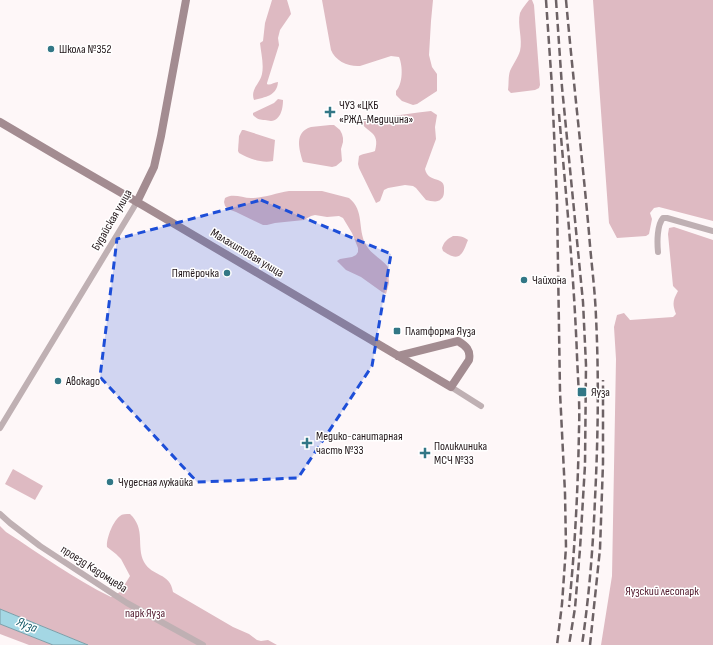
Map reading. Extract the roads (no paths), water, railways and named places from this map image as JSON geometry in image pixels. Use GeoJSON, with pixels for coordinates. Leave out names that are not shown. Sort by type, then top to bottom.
{"type":"FeatureCollection","features":[{"type":"Feature","properties":{"kind":"street","name":"Будайская улица"},"geometry":{"type":"LineString","coordinates":[[0,428],[137,202],[154,167],[186,0]]}},
{"type":"Feature","properties":{"kind":"street","name":"Малахитовая улица"},"geometry":{"type":"LineString","coordinates":[[0,122],[481,406]]}},
{"type":"Feature","properties":{"kind":"street"},"geometry":{"type":"LineString","coordinates":[[658,252],[657,240],[660,221],[663,218],[713,231]]}},
{"type":"Feature","properties":{"kind":"street"},"geometry":{"type":"LineString","coordinates":[[398,356],[458,341],[467,347],[470,355],[469,360],[451,387]]}},
{"type":"Feature","properties":{"kind":"street","name":"проезд Кадомцева"},"geometry":{"type":"LineString","coordinates":[[0,514],[40,546],[127,603],[204,645]]}},
{"type":"Feature","properties":{"kind":"water"},"geometry":{"type":"Polygon","coordinates":[[[0,609],[88,645],[53,645],[0,624],[0,609]]]}},
{"type":"Feature","properties":{"kind":"railway"},"geometry":{"type":"LineString","coordinates":[[546,0],[552,87],[557,201],[560,392],[566,547],[562,604],[557,645]]}},
{"type":"Feature","properties":{"kind":"railway"},"geometry":{"type":"LineString","coordinates":[[556,0],[562,87],[583,302],[586,365],[585,465],[580,549],[575,608],[569,645]]}},
{"type":"Feature","properties":{"kind":"railway"},"geometry":{"type":"LineString","coordinates":[[566,0],[594,286],[598,363],[596,476],[592,554],[582,645]]}},
{"type":"Feature","properties":{"kind":"railway"},"geometry":{"type":"LineString","coordinates":[[559,114],[572,265],[579,402],[577,496],[569,607]]}},
{"type":"Feature","properties":{"kind":"railway"},"geometry":{"type":"LineString","coordinates":[[590,645],[600,549],[603,463],[603,380]]}},
{"type":"Feature","properties":{"kind":"place","name":"Школа №352"},"geometry":{"type":"Point","coordinates":[51,49]}},
{"type":"Feature","properties":{"kind":"place","name":"ЧУЗ «ЦКБ «РЖД-Медицина»"},"geometry":{"type":"Point","coordinates":[330,112]}},
{"type":"Feature","properties":{"kind":"place","name":"Пятёрочка"},"geometry":{"type":"Point","coordinates":[227,273]}},
{"type":"Feature","properties":{"kind":"place","name":"Чайхона"},"geometry":{"type":"Point","coordinates":[524,280]}},
{"type":"Feature","properties":{"kind":"place","name":"Платформа Яуза"},"geometry":{"type":"Point","coordinates":[397,331]}},
{"type":"Feature","properties":{"kind":"place","name":"Авокадо"},"geometry":{"type":"Point","coordinates":[58,381]}},
{"type":"Feature","properties":{"kind":"place","name":"Яуза"},"geometry":{"type":"Point","coordinates":[582,392]}},
{"type":"Feature","properties":{"kind":"place","name":"Медико-санитарная часть №33"},"geometry":{"type":"Point","coordinates":[307,443]}},
{"type":"Feature","properties":{"kind":"place","name":"Поликлиника МСЧ №33"},"geometry":{"type":"Point","coordinates":[425,453]}},
{"type":"Feature","properties":{"kind":"place","name":"Чудесная лужайка"},"geometry":{"type":"Point","coordinates":[110,482]}},
{"type":"Feature","properties":{"kind":"park label","name":"Яузский лесопарк"},"geometry":{"type":"Point","coordinates":[662,591]}},
{"type":"Feature","properties":{"kind":"park label","name":"парк Яуза"},"geometry":{"type":"Point","coordinates":[145,613]}}]}
